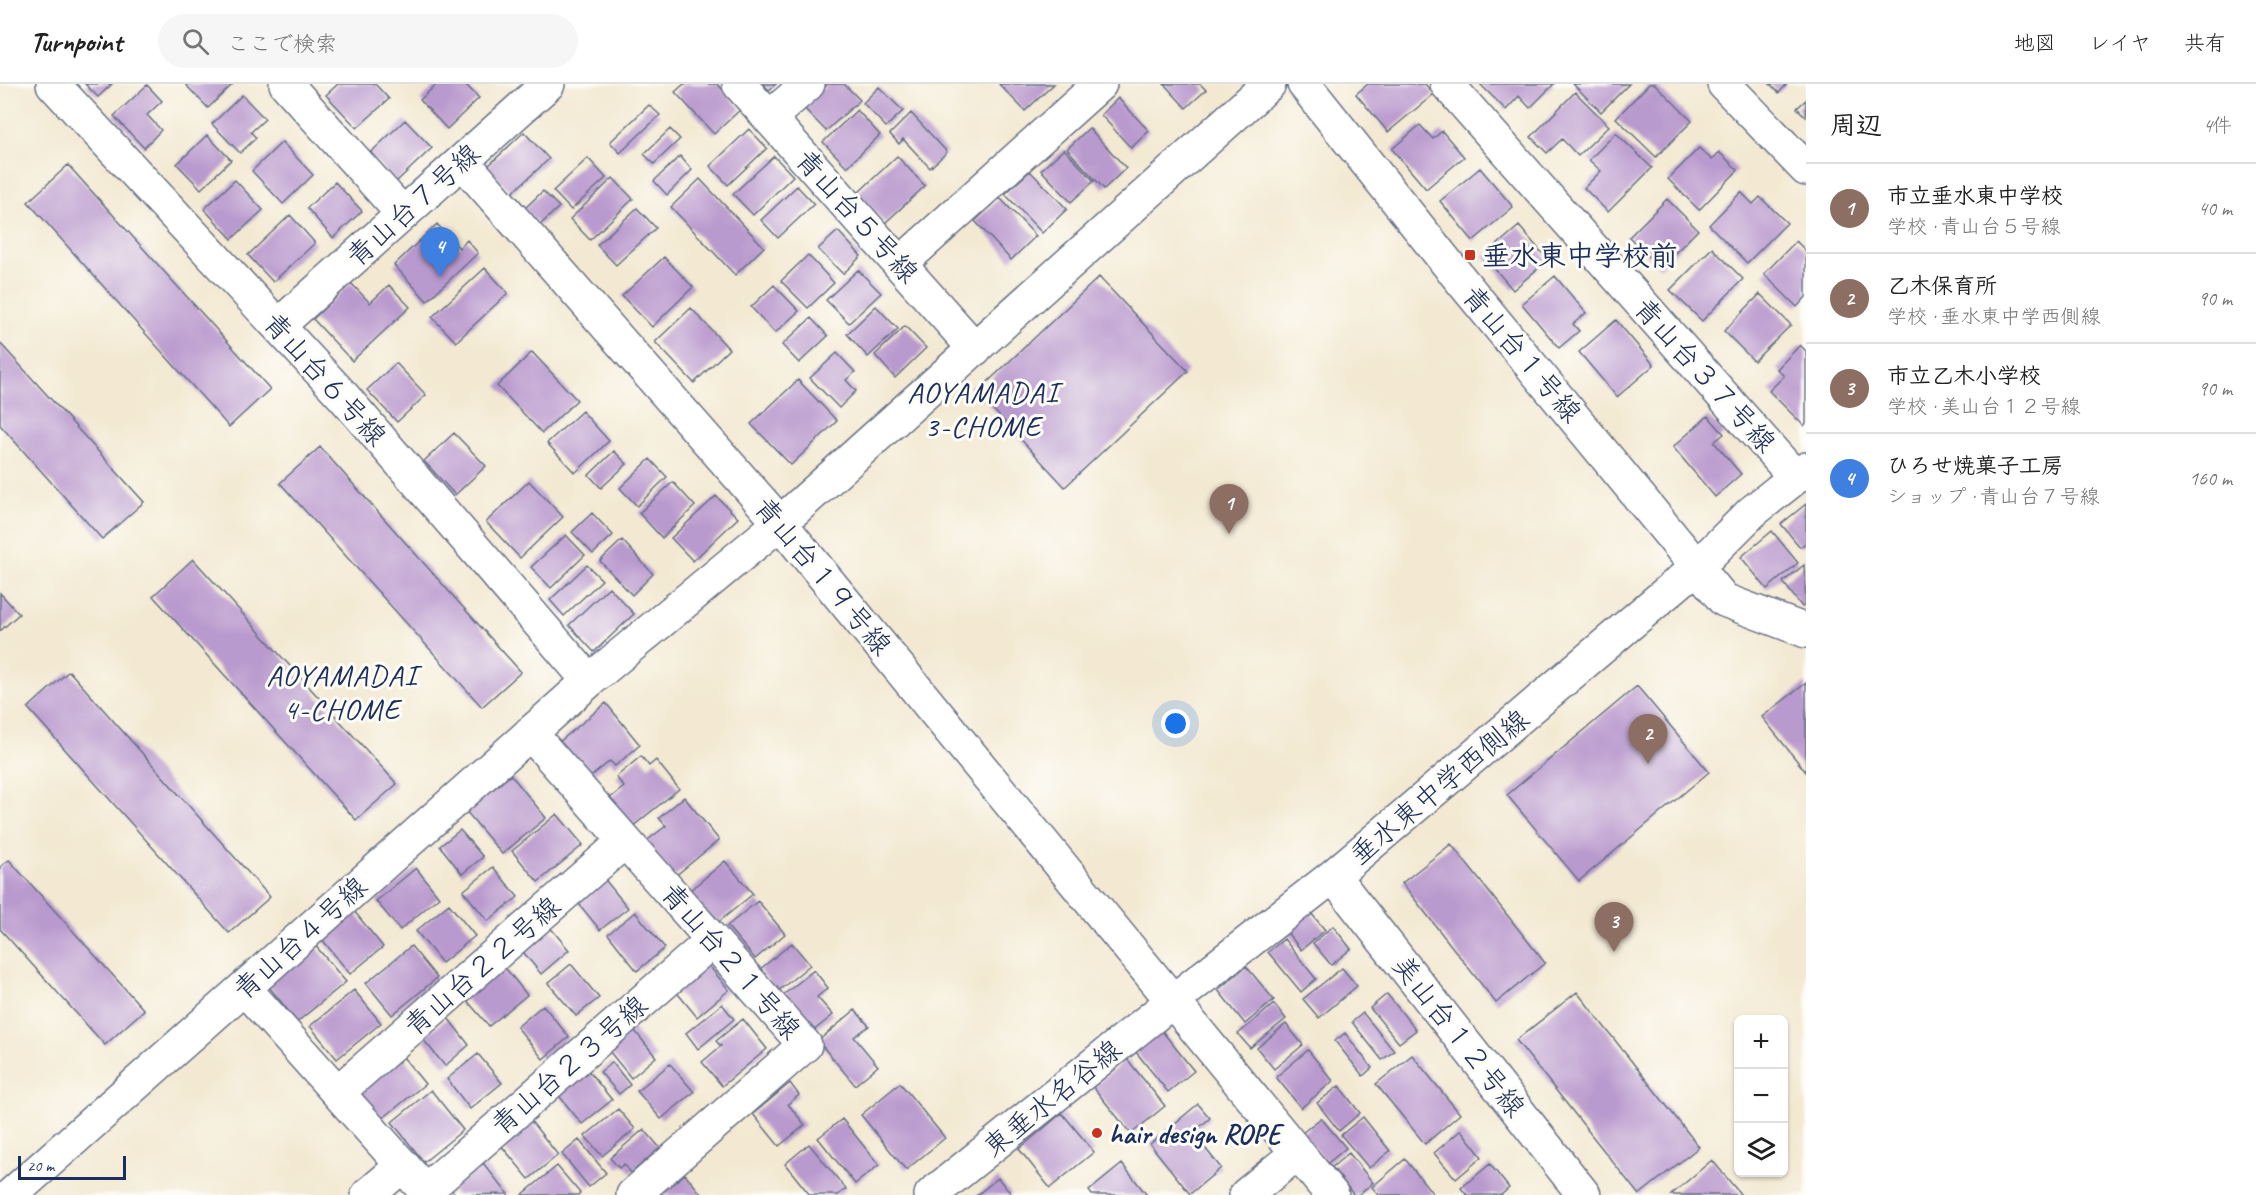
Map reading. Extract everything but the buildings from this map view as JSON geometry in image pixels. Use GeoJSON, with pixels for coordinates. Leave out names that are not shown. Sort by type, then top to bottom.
{"type":"FeatureCollection","features":[{"type":"Feature","properties":{"kind":"street","name":"青山台６号線"},"geometry":{"type":"LineString","coordinates":[[53,84],[343,396],[589,681]]}},
{"type":"Feature","properties":{"kind":"street"},"geometry":{"type":"LineString","coordinates":[[286,84],[403,214]]}},
{"type":"Feature","properties":{"kind":"street","name":"青山台５号線"},"geometry":{"type":"LineString","coordinates":[[738,84],[975,349]]}},
{"type":"Feature","properties":{"kind":"street"},"geometry":{"type":"LineString","coordinates":[[769,118],[808,84]]}},
{"type":"Feature","properties":{"kind":"street"},"geometry":{"type":"LineString","coordinates":[[900,264],[1100,84]]}},
{"type":"Feature","properties":{"kind":"street","name":"青山台４号線"},"geometry":{"type":"LineString","coordinates":[[11,1195],[589,681],[780,523],[1269,84]]}},
{"type":"Feature","properties":{"kind":"street","name":"青山台１号線"},"geometry":{"type":"LineString","coordinates":[[1304,84],[1451,268],[1724,600],[1806,631]]}},
{"type":"Feature","properties":{"kind":"street","name":"青山台３７号線"},"geometry":{"type":"LineString","coordinates":[[1447,84],[1801,473]]}},
{"type":"Feature","properties":{"kind":"street"},"geometry":{"type":"LineString","coordinates":[[1724,84],[1806,169]]}},
{"type":"Feature","properties":{"kind":"street","name":"青山台７号線"},"geometry":{"type":"LineString","coordinates":[[278,326],[462,161],[531,89]]}},
{"type":"Feature","properties":{"kind":"street","name":"青山台１９号線"},"geometry":{"type":"LineString","coordinates":[[462,161],[780,523],[1332,1195]]}},
{"type":"Feature","properties":{"kind":"street","name":"垂水東中学西側線"},"geometry":{"type":"LineString","coordinates":[[1174,1000],[1333,876],[1698,566],[1752,512],[1801,473]]}},
{"type":"Feature","properties":{"kind":"street","name":"青山台２１号線"},"geometry":{"type":"LineString","coordinates":[[530,733],[805,1045],[633,1195]]}},
{"type":"Feature","properties":{"kind":"street","name":"青山台２２号線"},"geometry":{"type":"LineString","coordinates":[[338,1092],[625,840]]}},
{"type":"Feature","properties":{"kind":"street","name":"美山台１２号線"},"geometry":{"type":"LineString","coordinates":[[1333,876],[1574,1192]]}},
{"type":"Feature","properties":{"kind":"street","name":"青山台２３号線"},"geometry":{"type":"LineString","coordinates":[[427,1193],[713,940]]}},
{"type":"Feature","properties":{"kind":"street"},"geometry":{"type":"LineString","coordinates":[[244,988],[427,1193]]}},
{"type":"Feature","properties":{"kind":"street","name":"東垂水名谷線"},"geometry":{"type":"LineString","coordinates":[[931,1195],[1174,1000]]}},
{"type":"Feature","properties":{"kind":"street"},"geometry":{"type":"LineString","coordinates":[[1246,1195],[1296,1154]]}},
{"type":"Feature","properties":{"kind":"street"},"geometry":{"type":"LineString","coordinates":[[368,1195],[403,1165]]}},
{"type":"Feature","properties":{"kind":"place","name":"垂水東中学校前"},"geometry":{"type":"Point","coordinates":[1470,255]}},
{"type":"Feature","properties":{"kind":"place","name":"ひろせ焼菓子工房"},"geometry":{"type":"Point","coordinates":[440,277]}},
{"type":"Feature","properties":{"kind":"place","name":"市立垂水東中学校"},"geometry":{"type":"Point","coordinates":[1229,534]}},
{"type":"Feature","properties":{"kind":"place","name":"乙木保育所"},"geometry":{"type":"Point","coordinates":[1648,764]}},
{"type":"Feature","properties":{"kind":"place","name":"市立乙木小学校"},"geometry":{"type":"Point","coordinates":[1614,952]}},
{"type":"Feature","properties":{"kind":"place","name":"hair design ROPE"},"geometry":{"type":"Point","coordinates":[1097,1133]}},
{"type":"Feature","properties":{"kind":"district","name":"AOYAMADAI 3-CHOME"},"geometry":{"type":"Point","coordinates":[983,409]}},
{"type":"Feature","properties":{"kind":"district","name":"AOYAMADAI 4-CHOME"},"geometry":{"type":"Point","coordinates":[342,692]}}]}
